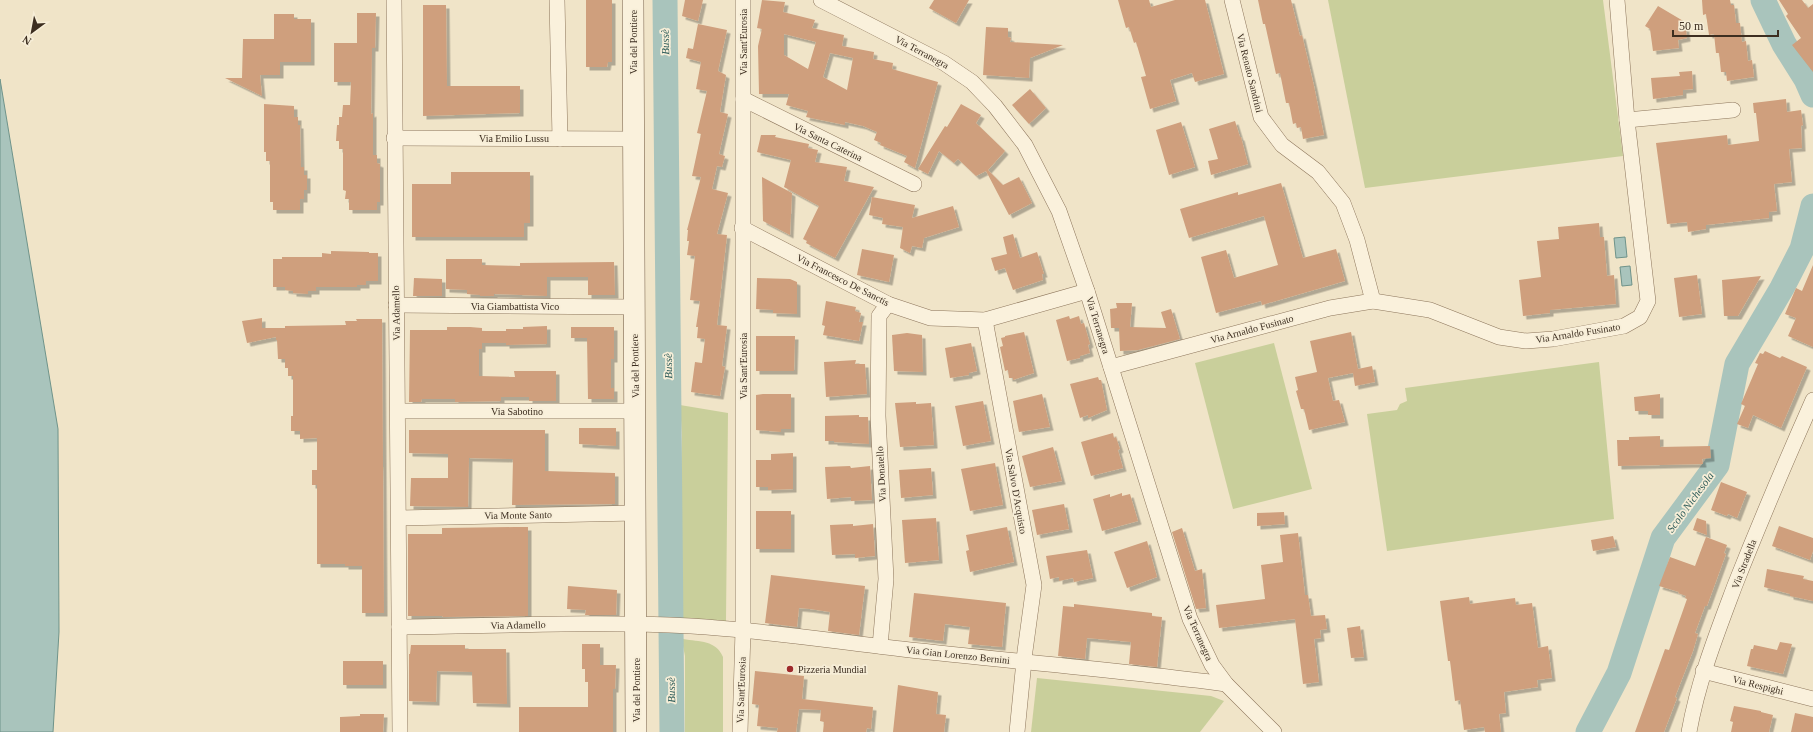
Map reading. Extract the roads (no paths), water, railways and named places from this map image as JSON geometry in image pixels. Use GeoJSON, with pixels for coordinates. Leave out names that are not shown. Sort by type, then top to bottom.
{"type":"FeatureCollection","features":[{"type":"Feature","properties":{"kind":"main road","name":"Via del Pontiere"},"geometry":{"type":"LineString","coordinates":[[633,0],[636,512],[640,624],[636,732]]}},
{"type":"Feature","properties":{"kind":"street","name":"Via Adamello"},"geometry":{"type":"LineString","coordinates":[[394,0],[400,732]]}},
{"type":"Feature","properties":{"kind":"street"},"geometry":{"type":"LineString","coordinates":[[557,0],[560,139]]}},
{"type":"Feature","properties":{"kind":"street","name":"Via Sant'Eurosia"},"geometry":{"type":"LineString","coordinates":[[740,732],[742,630],[743,0]]}},
{"type":"Feature","properties":{"kind":"street","name":"Via Terranegra"},"geometry":{"type":"LineString","coordinates":[[821,0],[944,63],[972,82],[995,106],[1025,145],[1059,211],[1087,291],[1190,619],[1212,665],[1226,684],[1274,732]]}},
{"type":"Feature","properties":{"kind":"street","name":"Via Renato Sandrini"},"geometry":{"type":"LineString","coordinates":[[1232,0],[1262,117],[1282,145],[1318,172],[1343,203],[1357,240],[1372,301]]}},
{"type":"Feature","properties":{"kind":"street","name":"Via Arnaldo Fusinato"},"geometry":{"type":"LineString","coordinates":[[1111,367],[1330,308],[1372,301],[1430,310],[1499,337],[1526,341],[1616,327],[1635,320],[1644,312],[1648,301],[1627,120],[1617,0]]}},
{"type":"Feature","properties":{"kind":"street","name":"Via Santa Caterina"},"geometry":{"type":"LineString","coordinates":[[742,99],[914,184]]}},
{"type":"Feature","properties":{"kind":"street"},"geometry":{"type":"LineString","coordinates":[[1627,120],[1733,110]]}},
{"type":"Feature","properties":{"kind":"street","name":"Via Emilio Lussu"},"geometry":{"type":"LineString","coordinates":[[394,138],[634,139]]}},
{"type":"Feature","properties":{"kind":"street","name":"Via Francesco De Sanctis"},"geometry":{"type":"LineString","coordinates":[[742,228],[888,304],[930,318],[985,320],[1087,291]]}},
{"type":"Feature","properties":{"kind":"street","name":"Via Donatello"},"geometry":{"type":"LineString","coordinates":[[880,646],[886,579],[878,416],[879,316],[888,304]]}},
{"type":"Feature","properties":{"kind":"street","name":"Via Giambattista Vico"},"geometry":{"type":"LineString","coordinates":[[396,305],[634,307]]}},
{"type":"Feature","properties":{"kind":"street","name":"Via Salvo D'Acquisto"},"geometry":{"type":"LineString","coordinates":[[985,320],[1034,585],[1024,662]]}},
{"type":"Feature","properties":{"kind":"street","name":"Via Stradella"},"geometry":{"type":"LineString","coordinates":[[1689,732],[1703,671],[1766,505],[1813,400]]}},
{"type":"Feature","properties":{"kind":"street","name":"Via Sabotino"},"geometry":{"type":"LineString","coordinates":[[398,411],[636,411]]}},
{"type":"Feature","properties":{"kind":"street","name":"Via Monte Santo"},"geometry":{"type":"LineString","coordinates":[[399,518],[636,512]]}},
{"type":"Feature","properties":{"kind":"street","name":"Via Adamello"},"geometry":{"type":"LineString","coordinates":[[399,627],[640,624],[690,626]]}},
{"type":"Feature","properties":{"kind":"street","name":"Via Gian Lorenzo Bernini"},"geometry":{"type":"LineString","coordinates":[[690,626],[742,630],[1226,684]]}},
{"type":"Feature","properties":{"kind":"street"},"geometry":{"type":"LineString","coordinates":[[1017,732],[1024,662]]}},
{"type":"Feature","properties":{"kind":"street","name":"Via Respighi"},"geometry":{"type":"LineString","coordinates":[[1703,671],[1813,699]]}},
{"type":"Feature","properties":{"kind":"water"},"geometry":{"type":"Polygon","coordinates":[[[0,79],[58,429],[59,632],[53,732],[0,732],[0,79]]]}},
{"type":"Feature","properties":{"kind":"water"},"geometry":{"type":"Polygon","coordinates":[[[1625,237],[1627,257],[1616,258],[1614,238],[1625,237]]]}},
{"type":"Feature","properties":{"kind":"water"},"geometry":{"type":"Polygon","coordinates":[[[1630,266],[1632,285],[1622,286],[1620,267],[1630,266]]]}},
{"type":"Feature","properties":{"kind":"waterway","name":"Bussè"},"geometry":{"type":"LineString","coordinates":[[665,0],[672,732]]}},
{"type":"Feature","properties":{"kind":"waterway","name":"Scolo Nichesola"},"geometry":{"type":"LineString","coordinates":[[1763,0],[1784,44],[1806,79],[1813,95]]}},
{"type":"Feature","properties":{"kind":"waterway","name":"Scolo Nichesola"},"geometry":{"type":"LineString","coordinates":[[1588,732],[1619,673],[1663,538],[1717,465],[1737,364],[1782,288],[1802,249],[1813,206]]}},
{"type":"Feature","properties":{"kind":"place","name":"Pizzeria Mundial"},"geometry":{"type":"Point","coordinates":[790,669]}}]}
